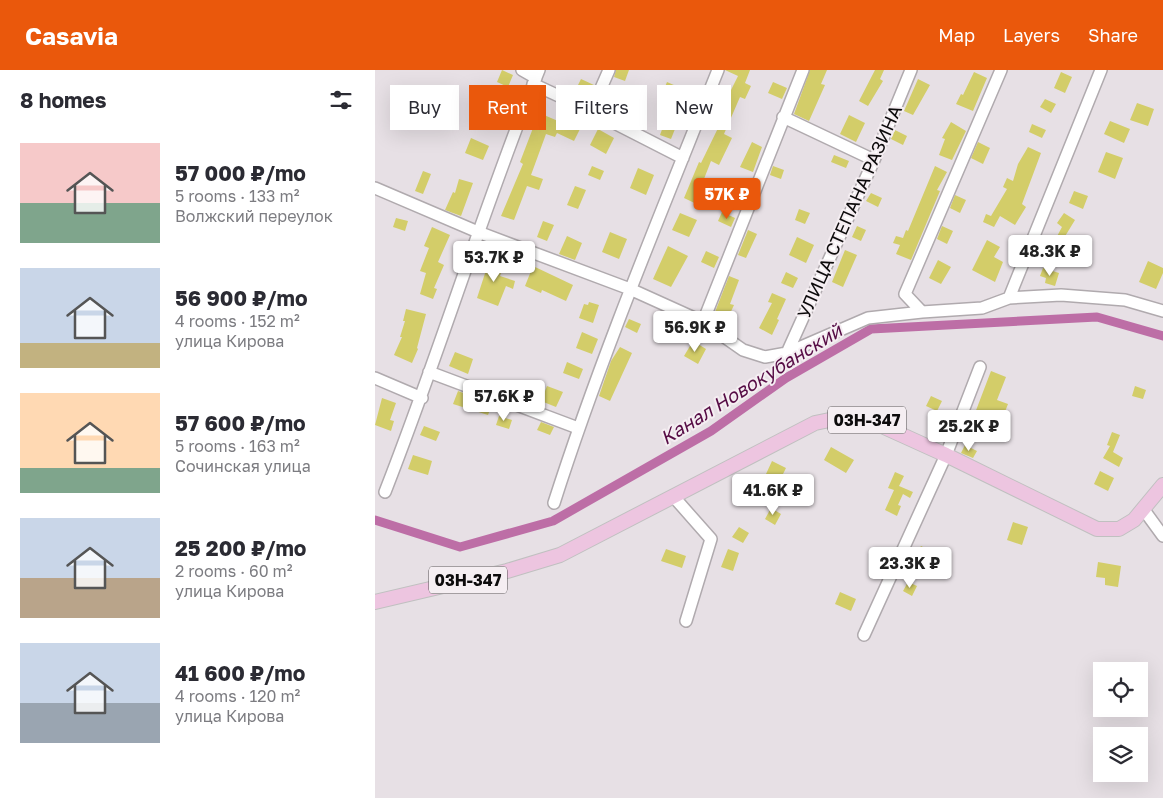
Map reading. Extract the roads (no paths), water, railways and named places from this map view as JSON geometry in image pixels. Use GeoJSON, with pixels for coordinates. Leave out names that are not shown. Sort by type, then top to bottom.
{"type":"FeatureCollection","features":[{"type":"Feature","properties":{"kind":"main road","name":"03Н-347"},"geometry":{"type":"LineString","coordinates":[[375,602],[507,571],[560,555],[815,423],[844,417],[871,421],[946,455],[1097,529],[1119,529],[1135,520],[1163,486]]}},
{"type":"Feature","properties":{"kind":"street"},"geometry":{"type":"LineString","coordinates":[[522,70],[556,89]]}},
{"type":"Feature","properties":{"kind":"street"},"geometry":{"type":"LineString","coordinates":[[602,85],[609,70]]}},
{"type":"Feature","properties":{"kind":"street"},"geometry":{"type":"LineString","coordinates":[[554,503],[578,428],[630,289],[718,70]]}},
{"type":"Feature","properties":{"kind":"street"},"geometry":{"type":"LineString","coordinates":[[703,322],[803,70]]}},
{"type":"Feature","properties":{"kind":"street","name":"УЛИЦА СТЕПАНА РАЗИНА"},"geometry":{"type":"LineString","coordinates":[[787,353],[875,160],[911,70]]}},
{"type":"Feature","properties":{"kind":"street"},"geometry":{"type":"LineString","coordinates":[[922,312],[905,294],[1001,70]]}},
{"type":"Feature","properties":{"kind":"street"},"geometry":{"type":"LineString","coordinates":[[1009,298],[1101,70]]}},
{"type":"Feature","properties":{"kind":"street"},"geometry":{"type":"LineString","coordinates":[[385,492],[422,398],[429,372],[478,232],[536,77]]}},
{"type":"Feature","properties":{"kind":"street"},"geometry":{"type":"LineString","coordinates":[[783,117],[875,160]]}},
{"type":"Feature","properties":{"kind":"street"},"geometry":{"type":"LineString","coordinates":[[628,130],[683,158]]}},
{"type":"Feature","properties":{"kind":"street"},"geometry":{"type":"LineString","coordinates":[[375,188],[478,232],[630,289],[703,322],[743,350],[765,357],[787,353],[868,318],[982,308],[1009,298],[1061,295],[1125,300],[1163,311]]}},
{"type":"Feature","properties":{"kind":"street"},"geometry":{"type":"LineString","coordinates":[[864,635],[946,455],[980,367]]}},
{"type":"Feature","properties":{"kind":"street"},"geometry":{"type":"LineString","coordinates":[[429,372],[578,428]]}},
{"type":"Feature","properties":{"kind":"street"},"geometry":{"type":"LineString","coordinates":[[375,378],[422,398]]}},
{"type":"Feature","properties":{"kind":"street"},"geometry":{"type":"LineString","coordinates":[[673,496],[711,539],[686,622]]}},
{"type":"Feature","properties":{"kind":"street"},"geometry":{"type":"LineString","coordinates":[[1144,510],[1163,536]]}},
{"type":"Feature","properties":{"kind":"waterway","name":"Канал Новокубанский"},"geometry":{"type":"LineString","coordinates":[[375,520],[460,547],[553,521],[711,431],[786,378],[871,329],[1097,317],[1163,336]]}}]}
